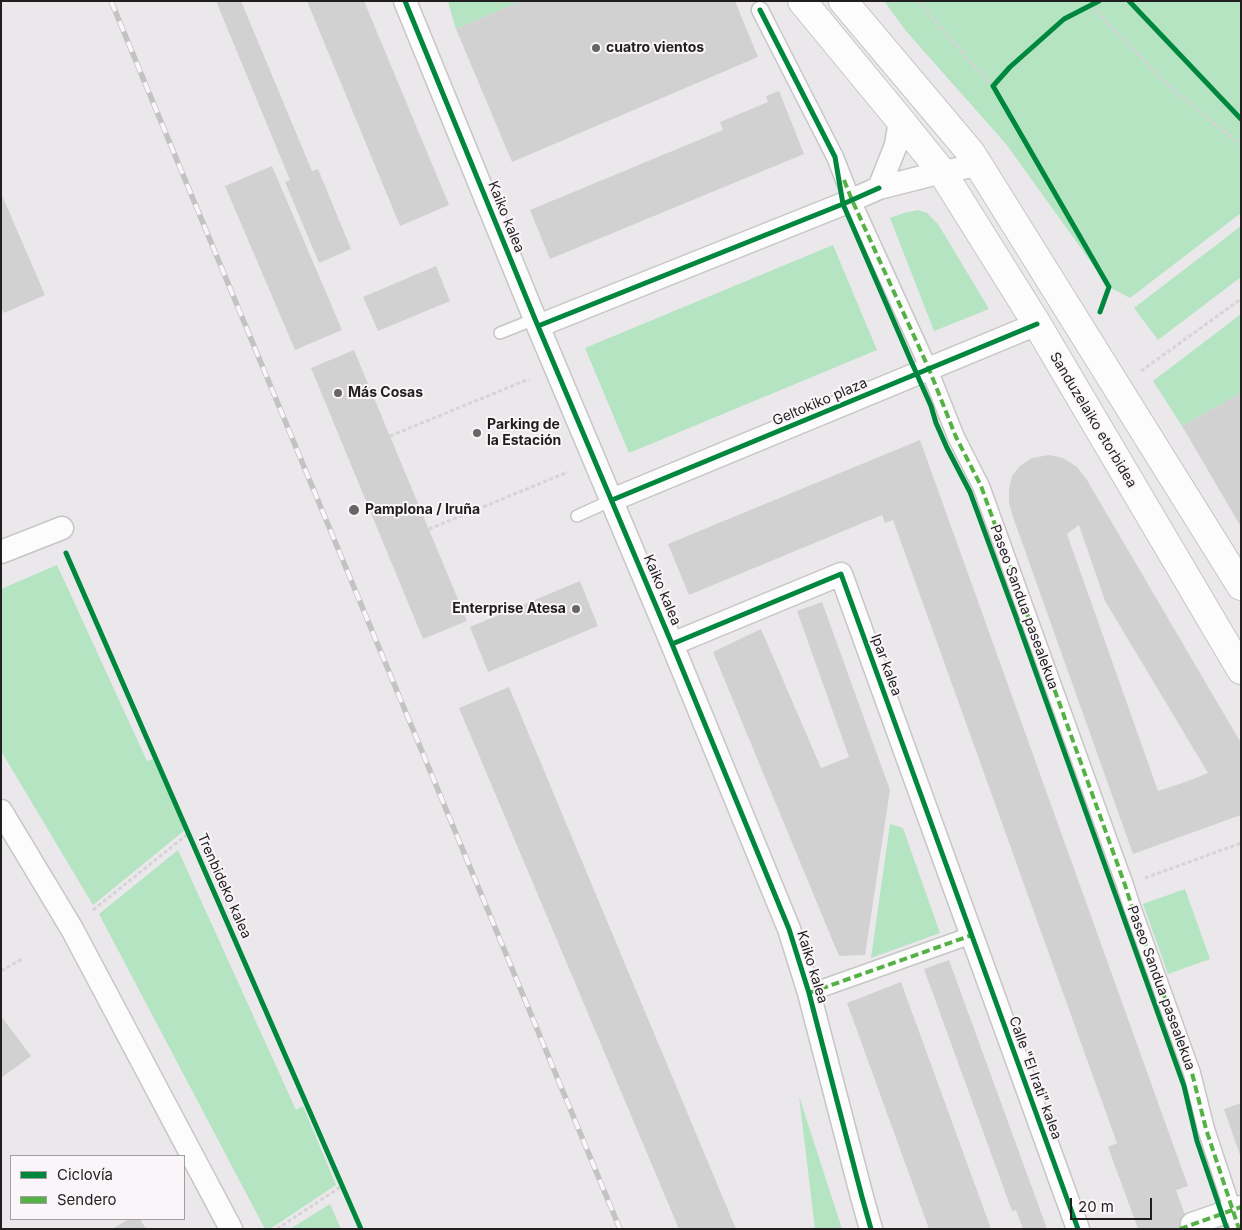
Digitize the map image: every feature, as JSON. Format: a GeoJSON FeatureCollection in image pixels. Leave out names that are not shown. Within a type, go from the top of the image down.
{"type":"FeatureCollection","features":[{"type":"Feature","properties":{"kind":"main road","name":"Sanduzelaiko etorbidea"},"geometry":{"type":"LineString","coordinates":[[802,1],[942,172],[1037,324],[1241,670]]}},
{"type":"Feature","properties":{"kind":"main road"},"geometry":{"type":"LineString","coordinates":[[843,1],[971,153],[1241,586]]}},
{"type":"Feature","properties":{"kind":"street","name":"Kaiko kalea"},"geometry":{"type":"LineString","coordinates":[[405,1],[789,929],[809,992],[871,1229]]}},
{"type":"Feature","properties":{"kind":"street","name":"Paseo Sandua pasealekua"},"geometry":{"type":"LineString","coordinates":[[760,10],[835,157],[852,200],[929,369],[953,431],[981,486],[1192,1073],[1206,1129],[1237,1215]]}},
{"type":"Feature","properties":{"kind":"street"},"geometry":{"type":"LineString","coordinates":[[878,188],[896,145],[900,120]]}},
{"type":"Feature","properties":{"kind":"street"},"geometry":{"type":"LineString","coordinates":[[537,323],[852,200],[878,188],[978,165]]}},
{"type":"Feature","properties":{"kind":"street","name":"Geltokiko plaza"},"geometry":{"type":"LineString","coordinates":[[612,500],[1037,324]]}},
{"type":"Feature","properties":{"kind":"street"},"geometry":{"type":"LineString","coordinates":[[2,550],[62,528]]}},
{"type":"Feature","properties":{"kind":"street","name":"Ipar kalea"},"geometry":{"type":"LineString","coordinates":[[672,644],[841,574],[972,935]]}},
{"type":"Feature","properties":{"kind":"street"},"geometry":{"type":"LineString","coordinates":[[1,811],[72,929],[231,1229]]}},
{"type":"Feature","properties":{"kind":"street"},"geometry":{"type":"LineString","coordinates":[[809,992],[972,935]]}},
{"type":"Feature","properties":{"kind":"street","name":"Calle \"El Irati\" kalea"},"geometry":{"type":"LineString","coordinates":[[972,935],[1078,1229]]}},
{"type":"Feature","properties":{"kind":"street"},"geometry":{"type":"LineString","coordinates":[[1192,1224],[1237,1215]]}},
{"type":"Feature","properties":{"kind":"lane"},"geometry":{"type":"LineString","coordinates":[[500,333],[537,323]]}},
{"type":"Feature","properties":{"kind":"lane","name":"Geltokiko plaza"},"geometry":{"type":"LineString","coordinates":[[577,516],[612,500]]}},
{"type":"Feature","properties":{"kind":"path"},"geometry":{"type":"LineString","coordinates":[[918,1],[993,86],[1109,287],[1100,312]]}},
{"type":"Feature","properties":{"kind":"path"},"geometry":{"type":"LineString","coordinates":[[993,86],[1010,67],[1064,19],[1099,1]]}},
{"type":"Feature","properties":{"kind":"path"},"geometry":{"type":"LineString","coordinates":[[1091,6],[1173,90],[1241,145]]}},
{"type":"Feature","properties":{"kind":"path"},"geometry":{"type":"LineString","coordinates":[[1140,371],[1241,299]]}},
{"type":"Feature","properties":{"kind":"path"},"geometry":{"type":"LineString","coordinates":[[390,436],[529,379]]}},
{"type":"Feature","properties":{"kind":"path"},"geometry":{"type":"LineString","coordinates":[[429,529],[568,472]]}},
{"type":"Feature","properties":{"kind":"path"},"geometry":{"type":"LineString","coordinates":[[93,910],[189,833]]}},
{"type":"Feature","properties":{"kind":"path"},"geometry":{"type":"LineString","coordinates":[[1125,885],[1241,843]]}},
{"type":"Feature","properties":{"kind":"path"},"geometry":{"type":"LineString","coordinates":[[1,971],[22,959]]}},
{"type":"Feature","properties":{"kind":"path"},"geometry":{"type":"LineString","coordinates":[[277,1229],[342,1186]]}},
{"type":"Feature","properties":{"kind":"green space"},"geometry":{"type":"Polygon","coordinates":[[[521,1],[456,29],[448,2],[521,1]]]}},
{"type":"Feature","properties":{"kind":"green space"},"geometry":{"type":"Polygon","coordinates":[[[884,1],[1241,1],[1241,213],[1130,298],[1109,287],[1006,144],[906,31],[884,1]]]}},
{"type":"Feature","properties":{"kind":"green space"},"geometry":{"type":"Polygon","coordinates":[[[918,210],[927,213],[938,224],[989,309],[934,331],[890,218],[918,210]]]}},
{"type":"Feature","properties":{"kind":"green space"},"geometry":{"type":"Polygon","coordinates":[[[1241,226],[1241,277],[1158,340],[1134,308],[1241,226]]]}},
{"type":"Feature","properties":{"kind":"green space"},"geometry":{"type":"Polygon","coordinates":[[[833,245],[877,350],[629,453],[585,348],[833,245]]]}},
{"type":"Feature","properties":{"kind":"green space"},"geometry":{"type":"Polygon","coordinates":[[[1241,314],[1241,393],[1182,426],[1153,381],[1241,314]]]}},
{"type":"Feature","properties":{"kind":"green space"},"geometry":{"type":"Polygon","coordinates":[[[57,565],[147,761],[153,759],[185,830],[93,905],[1,751],[1,589],[57,565]]]}},
{"type":"Feature","properties":{"kind":"green space"},"geometry":{"type":"Polygon","coordinates":[[[890,824],[903,828],[940,933],[871,958],[890,824]]]}},
{"type":"Feature","properties":{"kind":"green space"},"geometry":{"type":"Polygon","coordinates":[[[178,850],[296,1110],[303,1106],[336,1185],[270,1229],[265,1229],[99,914],[178,850]]]}},
{"type":"Feature","properties":{"kind":"green space"},"geometry":{"type":"Polygon","coordinates":[[[1185,889],[1210,959],[1168,974],[1143,904],[1185,889]]]}},
{"type":"Feature","properties":{"kind":"green space"},"geometry":{"type":"Polygon","coordinates":[[[799,1096],[842,1229],[815,1229],[799,1096]]]}},
{"type":"Feature","properties":{"kind":"green space"},"geometry":{"type":"Polygon","coordinates":[[[330,1204],[341,1229],[290,1229],[330,1204]]]}},
{"type":"Feature","properties":{"kind":"building"},"geometry":{"type":"Polygon","coordinates":[[[216,1],[241,1],[312,171],[318,169],[351,249],[319,263],[285,182],[290,180],[216,1]]]}},
{"type":"Feature","properties":{"kind":"building"},"geometry":{"type":"Polygon","coordinates":[[[307,1],[364,1],[449,205],[400,226],[307,1]]]}},
{"type":"Feature","properties":{"kind":"building"},"geometry":{"type":"Polygon","coordinates":[[[521,1],[735,1],[758,57],[512,162],[456,29],[521,1]]]}},
{"type":"Feature","properties":{"kind":"building"},"geometry":{"type":"Polygon","coordinates":[[[779,91],[804,154],[550,259],[530,210],[723,130],[720,122],[768,102],[766,96],[779,91]]]}},
{"type":"Feature","properties":{"kind":"building"},"geometry":{"type":"Polygon","coordinates":[[[272,166],[342,330],[295,350],[225,186],[272,166]]]}},
{"type":"Feature","properties":{"kind":"building"},"geometry":{"type":"Polygon","coordinates":[[[1,193],[45,295],[4,313],[1,306],[1,193]]]}},
{"type":"Feature","properties":{"kind":"building"},"geometry":{"type":"Polygon","coordinates":[[[436,266],[450,301],[378,331],[363,297],[436,266]]]}},
{"type":"Feature","properties":{"kind":"building","name":"Pamplona / Iruña"},"geometry":{"type":"Polygon","coordinates":[[[354,350],[467,621],[423,639],[311,368],[354,350]]]}},
{"type":"Feature","properties":{"kind":"building"},"geometry":{"type":"Polygon","coordinates":[[[1241,393],[1241,527],[1182,426],[1241,393]]]}},
{"type":"Feature","properties":{"kind":"building"},"geometry":{"type":"Polygon","coordinates":[[[920,440],[1188,1186],[1176,1190],[1190,1229],[1138,1229],[1108,1147],[1117,1143],[893,520],[885,523],[882,515],[689,595],[668,544],[920,440]]]}},
{"type":"Feature","properties":{"kind":"building"},"geometry":{"type":"Polygon","coordinates":[[[1049,455],[1063,458],[1077,467],[1087,480],[1241,743],[1241,815],[1133,854],[1009,503],[1009,489],[1012,476],[1020,466],[1032,458],[1049,455]],[[1079,525],[1067,534],[1158,791],[1208,773],[1105,601],[1079,525]]]}},
{"type":"Feature","properties":{"kind":"building"},"geometry":{"type":"Polygon","coordinates":[[[580,581],[598,626],[488,672],[470,627],[580,581]]]}},
{"type":"Feature","properties":{"kind":"building"},"geometry":{"type":"Polygon","coordinates":[[[822,602],[890,790],[865,955],[839,956],[713,652],[761,629],[821,768],[849,757],[797,611],[822,602]]]}},
{"type":"Feature","properties":{"kind":"building"},"geometry":{"type":"Polygon","coordinates":[[[509,687],[736,1229],[679,1229],[459,708],[509,687]]]}},
{"type":"Feature","properties":{"kind":"building"},"geometry":{"type":"Polygon","coordinates":[[[949,960],[1047,1229],[1023,1229],[1016,1210],[1012,1211],[924,969],[949,960]]]}},
{"type":"Feature","properties":{"kind":"building"},"geometry":{"type":"Polygon","coordinates":[[[901,982],[991,1229],[929,1229],[847,1003],[901,982]]]}},
{"type":"Feature","properties":{"kind":"building"},"geometry":{"type":"Polygon","coordinates":[[[1,1016],[31,1056],[1,1078],[1,1016]]]}},
{"type":"Feature","properties":{"kind":"building"},"geometry":{"type":"Polygon","coordinates":[[[1241,1103],[1241,1155],[1240,1155],[1224,1109],[1241,1103]]]}},
{"type":"Feature","properties":{"kind":"building"},"geometry":{"type":"Polygon","coordinates":[[[127,1220],[141,1220],[146,1229],[112,1229],[127,1220]]]}},
{"type":"Feature","properties":{"kind":"railway"},"geometry":{"type":"LineString","coordinates":[[111,1],[620,1229]]}},
{"type":"Feature","properties":{"kind":"marked path"},"geometry":{"type":"LineString","coordinates":[[844,180],[929,369],[956,437],[981,486],[1192,1073],[1206,1129],[1239,1229]]}},
{"type":"Feature","properties":{"kind":"marked path"},"geometry":{"type":"LineString","coordinates":[[809,993],[972,935]]}},
{"type":"Feature","properties":{"kind":"marked path"},"geometry":{"type":"LineString","coordinates":[[1180,1229],[1241,1207]]}},
{"type":"Feature","properties":{"kind":"cycle path"},"geometry":{"type":"LineString","coordinates":[[405,1],[789,929],[809,993],[871,1229]]}},
{"type":"Feature","properties":{"kind":"cycle path"},"geometry":{"type":"LineString","coordinates":[[1099,1],[1064,19],[1010,67],[993,86],[1109,287],[1100,312]]}},
{"type":"Feature","properties":{"kind":"cycle path"},"geometry":{"type":"LineString","coordinates":[[1129,1],[1241,119]]}},
{"type":"Feature","properties":{"kind":"cycle path"},"geometry":{"type":"LineString","coordinates":[[760,10],[835,157],[843,204],[931,406],[947,448],[970,492],[1184,1086],[1197,1141],[1227,1229]]}},
{"type":"Feature","properties":{"kind":"cycle path"},"geometry":{"type":"LineString","coordinates":[[538,326],[879,188]]}},
{"type":"Feature","properties":{"kind":"cycle path"},"geometry":{"type":"LineString","coordinates":[[612,500],[1037,324]]}},
{"type":"Feature","properties":{"kind":"cycle path","name":"Trenbideko kalea"},"geometry":{"type":"LineString","coordinates":[[66,553],[361,1229]]}},
{"type":"Feature","properties":{"kind":"cycle path"},"geometry":{"type":"LineString","coordinates":[[672,644],[841,574],[1078,1229]]}},
{"type":"Feature","properties":{"kind":"place","name":"cuatro vientos"},"geometry":{"type":"Point","coordinates":[596,48]}},
{"type":"Feature","properties":{"kind":"place","name":"Más Cosas"},"geometry":{"type":"Point","coordinates":[338,393]}},
{"type":"Feature","properties":{"kind":"place","name":"Parking de la Estación"},"geometry":{"type":"Point","coordinates":[477,433]}},
{"type":"Feature","properties":{"kind":"place","name":"Pamplona / Iruña"},"geometry":{"type":"Point","coordinates":[354,510]}},
{"type":"Feature","properties":{"kind":"place","name":"Enterprise Atesa"},"geometry":{"type":"Point","coordinates":[576,609]}}]}
